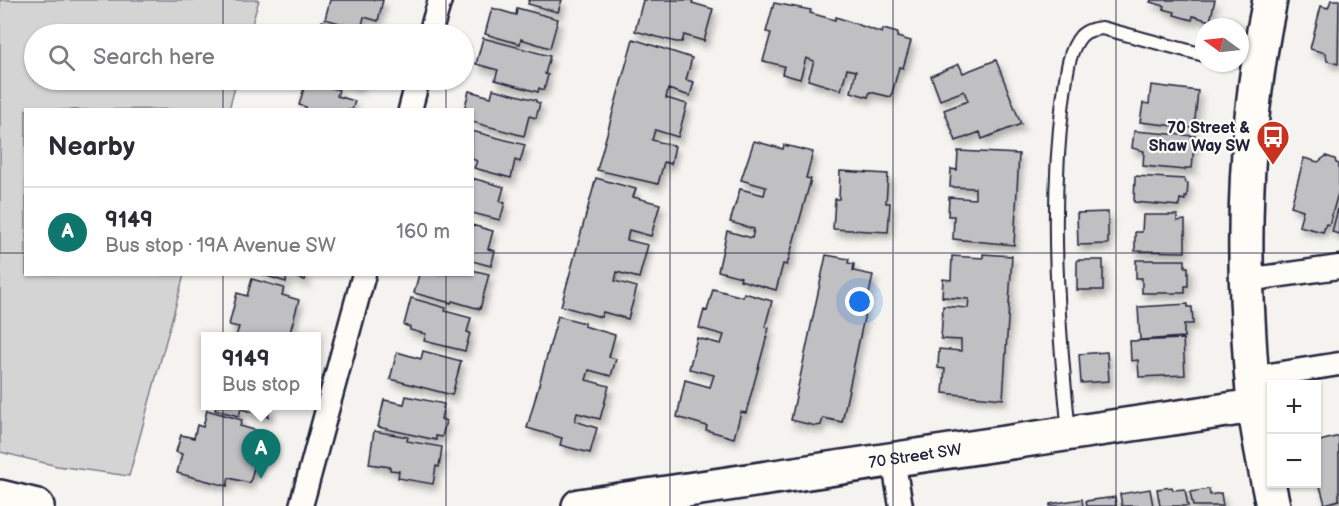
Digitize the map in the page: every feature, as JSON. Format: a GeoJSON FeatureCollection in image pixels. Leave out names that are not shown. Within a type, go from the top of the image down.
{"type":"FeatureCollection","features":[{"type":"Feature","properties":{"kind":"street"},"geometry":{"type":"LineString","coordinates":[[433,24],[440,0]]}},
{"type":"Feature","properties":{"kind":"street"},"geometry":{"type":"LineString","coordinates":[[1270,0],[1252,66],[1245,208],[1246,280],[1253,392],[1273,506]]}},
{"type":"Feature","properties":{"kind":"street"},"geometry":{"type":"LineString","coordinates":[[411,108],[415,90]]}},
{"type":"Feature","properties":{"kind":"street"},"geometry":{"type":"LineString","coordinates":[[1246,280],[1339,267]]}},
{"type":"Feature","properties":{"kind":"street"},"geometry":{"type":"LineString","coordinates":[[301,506],[363,276]]}},
{"type":"Feature","properties":{"kind":"street"},"geometry":{"type":"LineString","coordinates":[[1253,392],[1339,364]]}},
{"type":"Feature","properties":{"kind":"street","name":"70 Street SW"},"geometry":{"type":"LineString","coordinates":[[579,506],[1069,434],[1253,392]]}},
{"type":"Feature","properties":{"kind":"street"},"geometry":{"type":"LineString","coordinates":[[893,459],[901,506]]}},
{"type":"Feature","properties":{"kind":"street"},"geometry":{"type":"LineString","coordinates":[[0,497],[37,506]]}},
{"type":"Feature","properties":{"kind":"lane"},"geometry":{"type":"LineString","coordinates":[[1069,434],[1056,263],[1060,121],[1066,76],[1073,51],[1081,37],[1089,30],[1102,28],[1195,53]]}},
{"type":"Feature","properties":{"kind":"shaded area"},"geometry":{"type":"Polygon","coordinates":[[[0,0],[259,0],[252,24],[24,24],[24,90],[234,90],[229,108],[24,108],[24,276],[184,276],[129,476],[57,466],[0,452],[0,0]]]}},
{"type":"Feature","properties":{"kind":"building"},"geometry":{"type":"Polygon","coordinates":[[[330,0],[383,0],[378,21],[364,17],[362,24],[343,24],[325,19],[330,0]]]}},
{"type":"Feature","properties":{"kind":"building"},"geometry":{"type":"Polygon","coordinates":[[[529,0],[562,0],[558,12],[528,4],[529,0]]]}},
{"type":"Feature","properties":{"kind":"building"},"geometry":{"type":"Polygon","coordinates":[[[643,0],[693,0],[692,3],[713,9],[704,41],[684,35],[682,42],[676,42],[635,31],[643,0]]]}},
{"type":"Feature","properties":{"kind":"building"},"geometry":{"type":"Polygon","coordinates":[[[1151,0],[1215,0],[1211,18],[1193,16],[1192,20],[1174,15],[1175,12],[1163,9],[1164,6],[1150,2],[1151,0]]]}},
{"type":"Feature","properties":{"kind":"building"},"geometry":{"type":"Polygon","coordinates":[[[1331,0],[1339,0],[1338,64],[1327,61],[1326,53],[1310,49],[1321,6],[1328,8],[1331,0]]]}},
{"type":"Feature","properties":{"kind":"building"},"geometry":{"type":"Polygon","coordinates":[[[774,3],[811,10],[810,13],[835,20],[836,17],[882,33],[883,29],[898,33],[897,37],[911,41],[903,68],[899,67],[891,97],[870,92],[868,97],[851,92],[856,71],[847,69],[841,90],[808,80],[814,61],[806,58],[800,79],[782,74],[784,66],[763,61],[771,33],[766,32],[774,3]]]}},
{"type":"Feature","properties":{"kind":"building"},"geometry":{"type":"Polygon","coordinates":[[[492,8],[516,15],[517,8],[558,19],[550,48],[521,39],[520,44],[485,34],[492,8]]]}},
{"type":"Feature","properties":{"kind":"building"},"geometry":{"type":"Polygon","coordinates":[[[483,38],[550,56],[544,90],[539,88],[538,92],[495,80],[498,70],[476,64],[483,38]]]}},
{"type":"Feature","properties":{"kind":"building"},"geometry":{"type":"Polygon","coordinates":[[[633,39],[692,58],[686,80],[694,82],[690,96],[668,89],[666,98],[687,104],[678,137],[655,130],[652,140],[675,146],[671,164],[664,162],[658,184],[597,170],[633,39]]]}},
{"type":"Feature","properties":{"kind":"building"},"geometry":{"type":"Polygon","coordinates":[[[996,60],[1021,124],[982,139],[980,132],[956,141],[944,110],[968,101],[964,91],[940,100],[931,76],[959,64],[963,73],[996,60]]]}},
{"type":"Feature","properties":{"kind":"building"},"geometry":{"type":"Polygon","coordinates":[[[1151,85],[1198,91],[1194,128],[1140,122],[1143,103],[1149,104],[1151,85]]]}},
{"type":"Feature","properties":{"kind":"building"},"geometry":{"type":"Polygon","coordinates":[[[493,89],[540,103],[536,118],[529,116],[524,136],[474,123],[474,108],[465,108],[469,91],[491,97],[493,89]]]}},
{"type":"Feature","properties":{"kind":"building"},"geometry":{"type":"Polygon","coordinates":[[[303,90],[339,90],[337,96],[355,101],[353,108],[306,108],[299,105],[303,90]]]}},
{"type":"Feature","properties":{"kind":"building"},"geometry":{"type":"Polygon","coordinates":[[[1134,131],[1195,136],[1192,168],[1185,168],[1185,170],[1143,166],[1144,151],[1132,148],[1134,131]]]}},
{"type":"Feature","properties":{"kind":"building"},"geometry":{"type":"Polygon","coordinates":[[[474,132],[525,145],[520,162],[515,160],[511,178],[474,168],[477,161],[474,160],[474,132]]]}},
{"type":"Feature","properties":{"kind":"building"},"geometry":{"type":"Polygon","coordinates":[[[754,141],[783,149],[784,145],[813,152],[806,178],[811,179],[787,265],[783,264],[776,290],[718,271],[727,231],[752,238],[754,229],[730,222],[740,189],[764,195],[766,187],[741,180],[754,141]]]}},
{"type":"Feature","properties":{"kind":"building"},"geometry":{"type":"Polygon","coordinates":[[[958,151],[1019,154],[1014,245],[953,239],[954,216],[948,216],[949,197],[975,199],[975,188],[950,187],[951,169],[957,170],[958,151]]]}},
{"type":"Feature","properties":{"kind":"building"},"geometry":{"type":"Polygon","coordinates":[[[1326,156],[1335,159],[1339,164],[1339,190],[1329,225],[1326,224],[1323,232],[1299,226],[1303,210],[1291,206],[1304,158],[1318,162],[1326,156]]]}},
{"type":"Feature","properties":{"kind":"building"},"geometry":{"type":"Polygon","coordinates":[[[840,171],[888,174],[886,203],[890,203],[888,232],[833,229],[835,199],[839,199],[840,171]]]}},
{"type":"Feature","properties":{"kind":"building"},"geometry":{"type":"Polygon","coordinates":[[[1135,176],[1185,179],[1185,183],[1188,183],[1187,197],[1185,200],[1180,199],[1179,206],[1134,202],[1135,176]]]}},
{"type":"Feature","properties":{"kind":"building"},"geometry":{"type":"Polygon","coordinates":[[[596,178],[636,189],[633,197],[660,204],[651,236],[629,230],[627,240],[648,245],[639,278],[617,272],[615,281],[637,287],[628,319],[603,312],[601,317],[561,306],[596,178]]]}},
{"type":"Feature","properties":{"kind":"building"},"geometry":{"type":"Polygon","coordinates":[[[474,179],[504,187],[500,201],[505,203],[500,220],[474,214],[474,179]]]}},
{"type":"Feature","properties":{"kind":"building"},"geometry":{"type":"Polygon","coordinates":[[[1339,205],[1339,234],[1332,232],[1339,205]]]}},
{"type":"Feature","properties":{"kind":"building"},"geometry":{"type":"Polygon","coordinates":[[[1108,212],[1108,244],[1078,245],[1077,213],[1108,212]]]}},
{"type":"Feature","properties":{"kind":"building"},"geometry":{"type":"Polygon","coordinates":[[[1143,215],[1177,215],[1177,221],[1185,220],[1185,252],[1135,251],[1135,232],[1142,232],[1143,215]]]}},
{"type":"Feature","properties":{"kind":"building"},"geometry":{"type":"Polygon","coordinates":[[[474,226],[493,231],[488,249],[495,251],[491,266],[474,262],[474,226]]]}},
{"type":"Feature","properties":{"kind":"building"},"geometry":{"type":"Polygon","coordinates":[[[983,254],[1012,256],[1003,399],[943,393],[945,369],[938,368],[939,349],[961,351],[961,340],[941,339],[943,306],[968,308],[969,299],[942,297],[943,279],[951,280],[952,256],[983,258],[983,254]]]}},
{"type":"Feature","properties":{"kind":"building"},"geometry":{"type":"Polygon","coordinates":[[[826,255],[849,259],[848,263],[854,264],[853,271],[873,275],[842,422],[823,418],[821,425],[816,426],[791,420],[826,255]]]}},
{"type":"Feature","properties":{"kind":"building"},"geometry":{"type":"Polygon","coordinates":[[[1077,260],[1103,260],[1103,290],[1077,290],[1077,260]]]}},
{"type":"Feature","properties":{"kind":"building"},"geometry":{"type":"Polygon","coordinates":[[[1136,260],[1185,260],[1185,267],[1188,267],[1188,286],[1185,286],[1185,293],[1142,293],[1142,278],[1136,278],[1136,260]]]}},
{"type":"Feature","properties":{"kind":"building"},"geometry":{"type":"Polygon","coordinates":[[[474,270],[489,274],[480,309],[414,293],[418,276],[474,276],[474,270]]]}},
{"type":"Feature","properties":{"kind":"building"},"geometry":{"type":"Polygon","coordinates":[[[266,276],[287,276],[286,282],[266,276]]]}},
{"type":"Feature","properties":{"kind":"building"},"geometry":{"type":"Polygon","coordinates":[[[291,276],[306,276],[305,280],[291,276]]]}},
{"type":"Feature","properties":{"kind":"building"},"geometry":{"type":"Polygon","coordinates":[[[252,279],[284,288],[282,295],[299,300],[290,332],[237,332],[239,327],[229,325],[237,293],[247,296],[252,279]]]}},
{"type":"Feature","properties":{"kind":"building"},"geometry":{"type":"Polygon","coordinates":[[[713,289],[743,297],[744,293],[772,301],[765,327],[769,328],[746,413],[741,412],[734,438],[706,430],[707,426],[677,417],[685,380],[710,387],[714,375],[689,369],[697,338],[721,344],[724,335],[699,328],[713,289]]]}},
{"type":"Feature","properties":{"kind":"building"},"geometry":{"type":"Polygon","coordinates":[[[411,298],[471,318],[465,351],[424,341],[426,334],[410,330],[410,327],[404,325],[411,298]]]}},
{"type":"Feature","properties":{"kind":"building"},"geometry":{"type":"Polygon","coordinates":[[[1188,304],[1188,307],[1192,307],[1193,324],[1184,324],[1184,337],[1140,340],[1138,307],[1188,304]]]}},
{"type":"Feature","properties":{"kind":"building"},"geometry":{"type":"Polygon","coordinates":[[[558,316],[585,323],[584,326],[615,335],[609,357],[616,359],[611,376],[589,370],[586,380],[609,386],[600,419],[577,413],[575,421],[597,428],[590,453],[560,445],[562,438],[527,428],[558,316]]]}},
{"type":"Feature","properties":{"kind":"building"},"geometry":{"type":"Polygon","coordinates":[[[1183,339],[1185,375],[1139,377],[1138,360],[1131,361],[1130,341],[1183,339]]]}},
{"type":"Feature","properties":{"kind":"building"},"geometry":{"type":"Polygon","coordinates":[[[423,351],[461,361],[452,395],[390,379],[397,352],[421,359],[423,351]]]}},
{"type":"Feature","properties":{"kind":"building"},"geometry":{"type":"Polygon","coordinates":[[[1107,352],[1109,381],[1081,383],[1079,354],[1107,352]]]}},
{"type":"Feature","properties":{"kind":"building"},"geometry":{"type":"Polygon","coordinates":[[[406,396],[444,404],[441,419],[446,421],[442,437],[436,436],[436,440],[378,427],[384,400],[404,404],[406,396]]]}},
{"type":"Feature","properties":{"kind":"building"},"geometry":{"type":"Polygon","coordinates":[[[207,410],[242,420],[240,426],[258,431],[252,455],[257,456],[250,483],[229,478],[227,486],[177,473],[182,454],[176,452],[181,435],[194,438],[197,425],[203,427],[207,410]]]}},
{"type":"Feature","properties":{"kind":"building"},"geometry":{"type":"Polygon","coordinates":[[[215,410],[241,410],[239,416],[215,410]]]}},
{"type":"Feature","properties":{"kind":"building"},"geometry":{"type":"Polygon","coordinates":[[[244,410],[270,410],[268,417],[244,410]]]}},
{"type":"Feature","properties":{"kind":"building"},"geometry":{"type":"Polygon","coordinates":[[[374,431],[408,437],[407,441],[442,447],[439,467],[436,466],[433,484],[398,478],[399,471],[390,470],[390,467],[369,464],[374,431]]]}},
{"type":"Feature","properties":{"kind":"building"},"geometry":{"type":"Polygon","coordinates":[[[1339,436],[1339,500],[1325,504],[1320,488],[1321,441],[1339,436]]]}},
{"type":"Feature","properties":{"kind":"building"},"geometry":{"type":"Polygon","coordinates":[[[1172,487],[1173,490],[1185,489],[1188,506],[1160,506],[1157,489],[1172,487]]]}},
{"type":"Feature","properties":{"kind":"building"},"geometry":{"type":"Polygon","coordinates":[[[1150,489],[1153,506],[1122,506],[1120,494],[1150,489]]]}},
{"type":"Feature","properties":{"kind":"building"},"geometry":{"type":"Polygon","coordinates":[[[1209,489],[1210,495],[1221,493],[1223,506],[1193,506],[1190,492],[1209,489]]]}},
{"type":"Feature","properties":{"kind":"building"},"geometry":{"type":"Polygon","coordinates":[[[1115,497],[1116,506],[1087,506],[1086,501],[1115,497]]]}},
{"type":"Feature","properties":{"kind":"building"},"geometry":{"type":"Polygon","coordinates":[[[1082,499],[1083,506],[1050,506],[1050,504],[1082,499]]]}},
{"type":"Feature","properties":{"kind":"place","name":"70 Street & Shaw Way SW"},"geometry":{"type":"Point","coordinates":[1273,166]}},
{"type":"Feature","properties":{"kind":"place","name":"9149"},"geometry":{"type":"Point","coordinates":[261,479]}}]}
